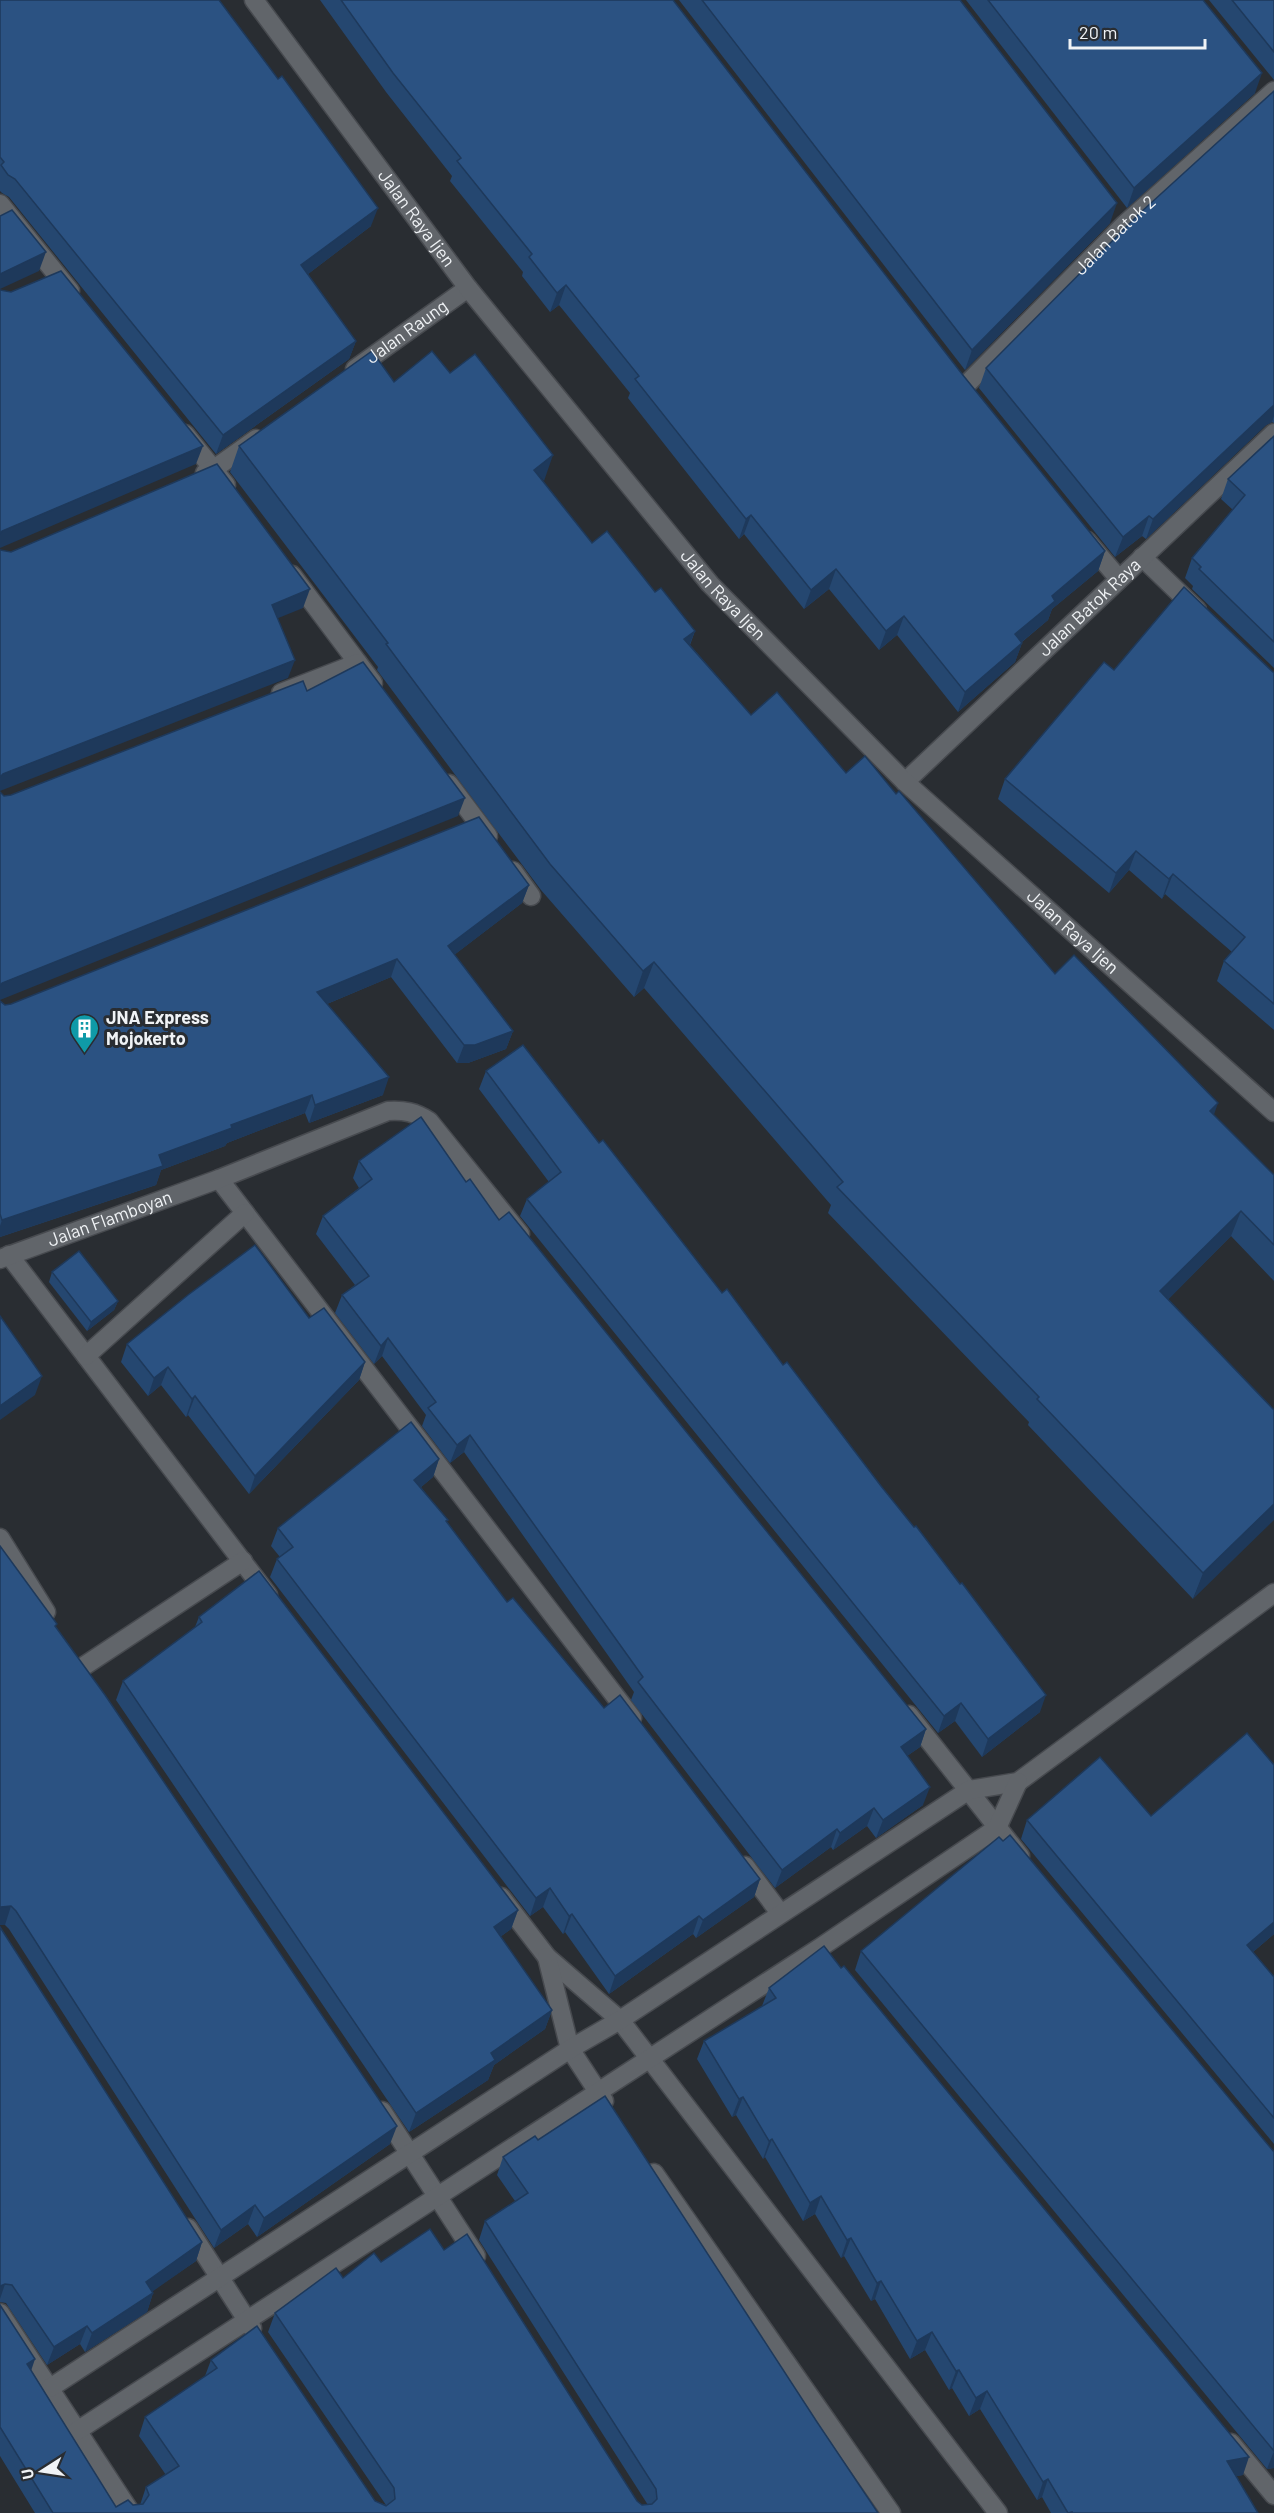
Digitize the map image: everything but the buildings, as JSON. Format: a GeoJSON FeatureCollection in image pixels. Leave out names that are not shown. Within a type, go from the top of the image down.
{"type":"FeatureCollection","features":[{"type":"Feature","properties":{"kind":"street","name":"Jalan Raya Ijen"},"geometry":{"type":"LineString","coordinates":[[254,0],[468,288],[710,584],[905,782],[1274,1112]]}},
{"type":"Feature","properties":{"kind":"street"},"geometry":{"type":"LineString","coordinates":[[1257,77],[1272,92]]}},
{"type":"Feature","properties":{"kind":"street","name":"Jalan Batok 2"},"geometry":{"type":"LineString","coordinates":[[979,405],[961,382],[1125,224],[1272,92]]}},
{"type":"Feature","properties":{"kind":"street"},"geometry":{"type":"LineString","coordinates":[[0,204],[80,303]]}},
{"type":"Feature","properties":{"kind":"street"},"geometry":{"type":"LineString","coordinates":[[1111,205],[1125,224]]}},
{"type":"Feature","properties":{"kind":"street"},"geometry":{"type":"LineString","coordinates":[[39,284],[58,276]]}},
{"type":"Feature","properties":{"kind":"street","name":"Jalan Raung"},"geometry":{"type":"LineString","coordinates":[[341,379],[468,288]]}},
{"type":"Feature","properties":{"kind":"street"},"geometry":{"type":"LineString","coordinates":[[177,423],[235,497]]}},
{"type":"Feature","properties":{"kind":"street"},"geometry":{"type":"LineString","coordinates":[[193,478],[214,470],[273,428]]}},
{"type":"Feature","properties":{"kind":"street","name":"Jalan Batok Raya"},"geometry":{"type":"LineString","coordinates":[[905,782],[1274,433]]}},
{"type":"Feature","properties":{"kind":"street"},"geometry":{"type":"LineString","coordinates":[[1074,525],[1119,579]]}},
{"type":"Feature","properties":{"kind":"street"},"geometry":{"type":"LineString","coordinates":[[1142,557],[1208,621]]}},
{"type":"Feature","properties":{"kind":"street"},"geometry":{"type":"LineString","coordinates":[[283,562],[386,700]]}},
{"type":"Feature","properties":{"kind":"street"},"geometry":{"type":"LineString","coordinates":[[260,701],[358,663]]}},
{"type":"Feature","properties":{"kind":"street"},"geometry":{"type":"LineString","coordinates":[[442,774],[531,896]]}},
{"type":"Feature","properties":{"kind":"street"},"geometry":{"type":"LineString","coordinates":[[454,830],[477,821]]}},
{"type":"Feature","properties":{"kind":"street","name":"Jalan Flamboyan"},"geometry":{"type":"LineString","coordinates":[[4,1257],[219,1179],[388,1111],[403,1110],[429,1121],[534,1251]]}},
{"type":"Feature","properties":{"kind":"street"},"geometry":{"type":"LineString","coordinates":[[219,1179],[643,1733]]}},
{"type":"Feature","properties":{"kind":"street"},"geometry":{"type":"LineString","coordinates":[[86,1356],[245,1213]]}},
{"type":"Feature","properties":{"kind":"street"},"geometry":{"type":"LineString","coordinates":[[4,1257],[86,1356],[279,1608]]}},
{"type":"Feature","properties":{"kind":"street"},"geometry":{"type":"LineString","coordinates":[[0,1539],[56,1628]]}},
{"type":"Feature","properties":{"kind":"street"},"geometry":{"type":"LineString","coordinates":[[81,1668],[243,1561]]}},
{"type":"Feature","properties":{"kind":"street"},"geometry":{"type":"LineString","coordinates":[[50,2388],[570,2049],[620,2020],[969,1790],[1018,1782],[1274,1593]]}},
{"type":"Feature","properties":{"kind":"street"},"geometry":{"type":"LineString","coordinates":[[894,1697],[1034,1873]]}},
{"type":"Feature","properties":{"kind":"street"},"geometry":{"type":"LineString","coordinates":[[77,2430],[821,1947],[997,1828],[1018,1782]]}},
{"type":"Feature","properties":{"kind":"street"},"geometry":{"type":"LineString","coordinates":[[737,1856],[780,1913]]}},
{"type":"Feature","properties":{"kind":"street"},"geometry":{"type":"LineString","coordinates":[[489,1882],[547,1957],[620,2020],[998,2513]]}},
{"type":"Feature","properties":{"kind":"street"},"geometry":{"type":"LineString","coordinates":[[821,1947],[836,1965]]}},
{"type":"Feature","properties":{"kind":"street"},"geometry":{"type":"LineString","coordinates":[[547,1957],[570,2049],[611,2112]]}},
{"type":"Feature","properties":{"kind":"street"},"geometry":{"type":"LineString","coordinates":[[370,2094],[411,2153],[488,2275]]}},
{"type":"Feature","properties":{"kind":"street"},"geometry":{"type":"LineString","coordinates":[[645,2161],[891,2513]]}},
{"type":"Feature","properties":{"kind":"street"},"geometry":{"type":"LineString","coordinates":[[181,2217],[260,2339]]}},
{"type":"Feature","properties":{"kind":"street"},"geometry":{"type":"LineString","coordinates":[[0,2313],[130,2513]]}},
{"type":"Feature","properties":{"kind":"street"},"geometry":{"type":"LineString","coordinates":[[1221,2431],[1274,2495]]}},
{"type":"Feature","properties":{"kind":"place","name":"JNA Express Mojokerto"},"geometry":{"type":"Point","coordinates":[85,1054]}}]}
